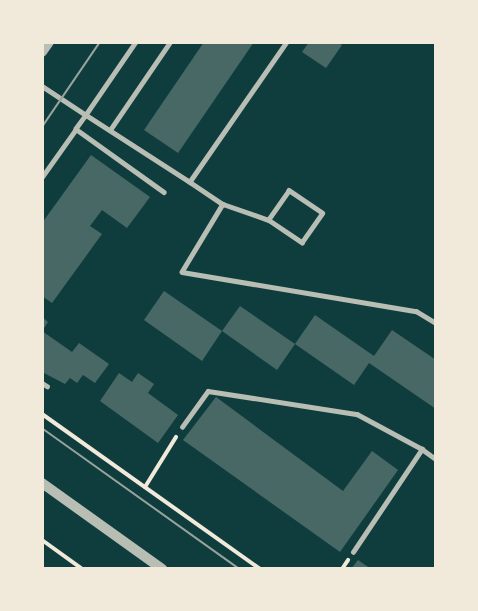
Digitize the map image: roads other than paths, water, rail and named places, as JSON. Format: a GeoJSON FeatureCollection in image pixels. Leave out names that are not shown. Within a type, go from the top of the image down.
{"type":"FeatureCollection","features":[{"type":"Feature","properties":{"kind":"street"},"geometry":{"type":"LineString","coordinates":[[42,52],[49,42]]}},
{"type":"Feature","properties":{"kind":"street"},"geometry":{"type":"LineString","coordinates":[[42,483],[162,569]]}},
{"type":"Feature","properties":{"kind":"lane"},"geometry":{"type":"LineString","coordinates":[[42,177],[136,42]]}},
{"type":"Feature","properties":{"kind":"lane"},"geometry":{"type":"LineString","coordinates":[[110,130],[170,42]]}},
{"type":"Feature","properties":{"kind":"lane"},"geometry":{"type":"LineString","coordinates":[[190,182],[287,42]]}},
{"type":"Feature","properties":{"kind":"lane"},"geometry":{"type":"LineString","coordinates":[[42,86],[223,204],[269,220],[302,242],[322,213],[289,191],[269,220]]}},
{"type":"Feature","properties":{"kind":"lane"},"geometry":{"type":"LineString","coordinates":[[76,129],[164,192]]}},
{"type":"Feature","properties":{"kind":"lane"},"geometry":{"type":"LineString","coordinates":[[223,204],[182,272],[416,311],[436,323]]}},
{"type":"Feature","properties":{"kind":"lane"},"geometry":{"type":"LineString","coordinates":[[182,427],[208,391],[357,414],[436,459]]}},
{"type":"Feature","properties":{"kind":"lane"},"geometry":{"type":"LineString","coordinates":[[353,552],[422,449]]}},
{"type":"Feature","properties":{"kind":"tram line"},"geometry":{"type":"LineString","coordinates":[[42,127],[100,42]]}},
{"type":"Feature","properties":{"kind":"tram line"},"geometry":{"type":"LineString","coordinates":[[42,428],[240,569]]}}]}
